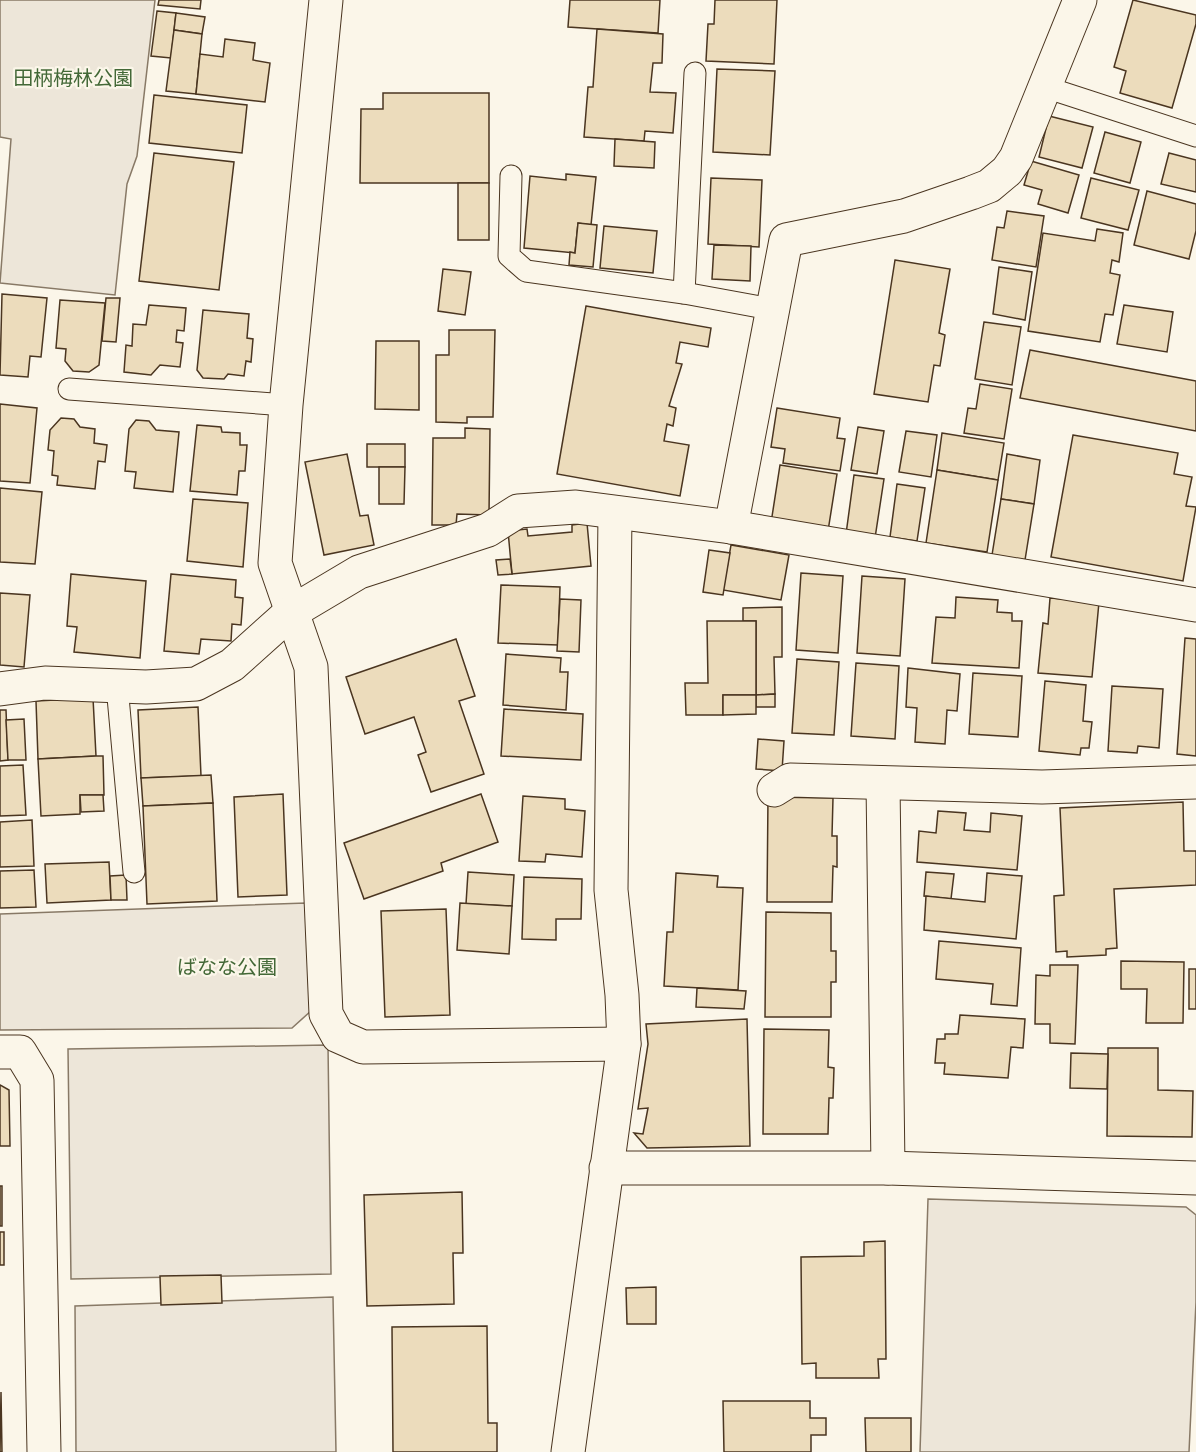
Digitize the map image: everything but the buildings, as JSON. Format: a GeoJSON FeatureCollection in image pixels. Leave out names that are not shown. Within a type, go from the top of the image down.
{"type":"FeatureCollection","features":[{"type":"Feature","properties":{"kind":"street"},"geometry":{"type":"LineString","coordinates":[[326,0],[286,405],[275,563],[290,613],[311,667],[326,1014],[338,1036],[363,1047],[624,1044]]}},
{"type":"Feature","properties":{"kind":"street"},"geometry":{"type":"LineString","coordinates":[[730,527],[786,240],[904,216],[988,186],[1007,171],[1016,158],[1080,0]]}},
{"type":"Feature","properties":{"kind":"street"},"geometry":{"type":"LineString","coordinates":[[0,689],[45,683],[117,686],[196,684],[232,665],[290,613],[359,572],[488,530],[518,511],[576,507],[730,527],[1196,605]]}},
{"type":"Feature","properties":{"kind":"street"},"geometry":{"type":"LineString","coordinates":[[568,1452],[624,1044],[622,995],[611,890],[615,513]]}},
{"type":"Feature","properties":{"kind":"street"},"geometry":{"type":"LineString","coordinates":[[774,790],[790,780],[1042,787],[1196,782]]}},
{"type":"Feature","properties":{"kind":"street"},"geometry":{"type":"LineString","coordinates":[[883,783],[888,1168]]}},
{"type":"Feature","properties":{"kind":"street"},"geometry":{"type":"LineString","coordinates":[[0,1052],[20,1052],[37,1080],[44,1452]]}},
{"type":"Feature","properties":{"kind":"street"},"geometry":{"type":"LineString","coordinates":[[606,1168],[888,1168],[1196,1178]]}},
{"type":"Feature","properties":{"kind":"lane"},"geometry":{"type":"LineString","coordinates":[[684,293],[695,73]]}},
{"type":"Feature","properties":{"kind":"lane"},"geometry":{"type":"LineString","coordinates":[[1045,87],[1196,136]]}},
{"type":"Feature","properties":{"kind":"lane"},"geometry":{"type":"LineString","coordinates":[[511,176],[509,256],[526,272],[684,293],[771,309]]}},
{"type":"Feature","properties":{"kind":"lane"},"geometry":{"type":"LineString","coordinates":[[69,389],[286,405]]}},
{"type":"Feature","properties":{"kind":"lane"},"geometry":{"type":"LineString","coordinates":[[117,686],[134,872]]}},
{"type":"Feature","properties":{"kind":"green space","name":"田柄梅林公園"},"geometry":{"type":"Polygon","coordinates":[[[0,0],[155,0],[137,156],[127,184],[115,295],[0,283],[11,139],[0,137],[0,0]]]}},
{"type":"Feature","properties":{"kind":"green space","name":"ばなな公園"},"geometry":{"type":"Polygon","coordinates":[[[306,903],[312,1010],[292,1028],[0,1030],[0,914],[306,903]]]}},
{"type":"Feature","properties":{"kind":"green space"},"geometry":{"type":"Polygon","coordinates":[[[328,1045],[331,1274],[71,1279],[68,1049],[328,1045]]]}},
{"type":"Feature","properties":{"kind":"green space"},"geometry":{"type":"Polygon","coordinates":[[[928,1199],[1186,1207],[1196,1215],[1196,1302],[1189,1452],[920,1452],[928,1199]]]}},
{"type":"Feature","properties":{"kind":"green space"},"geometry":{"type":"Polygon","coordinates":[[[333,1297],[336,1452],[76,1452],[75,1306],[333,1297]]]}}]}
